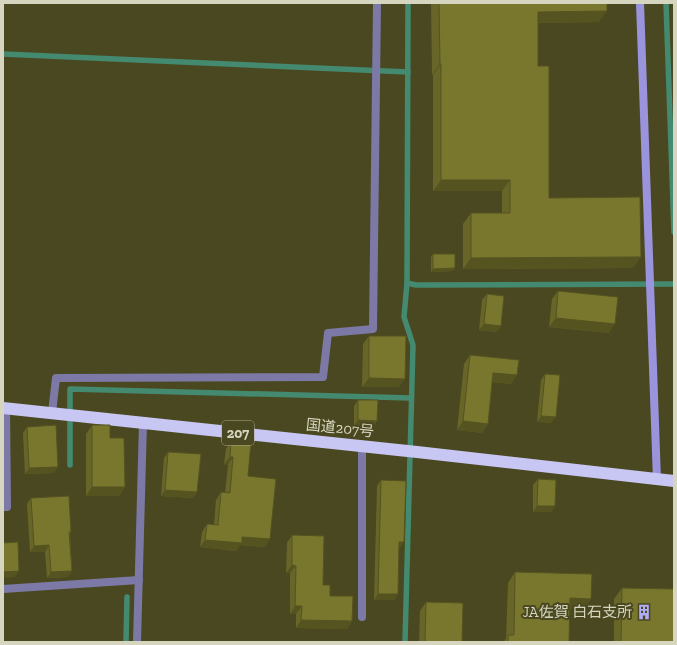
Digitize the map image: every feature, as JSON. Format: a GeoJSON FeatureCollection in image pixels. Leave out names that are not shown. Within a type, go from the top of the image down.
{"type":"FeatureCollection","features":[{"type":"Feature","properties":{"kind":"highway","name":"国道207号"},"geometry":{"type":"LineString","coordinates":[[4,408],[674,481]]}},
{"type":"Feature","properties":{"kind":"street"},"geometry":{"type":"LineString","coordinates":[[57,413],[56,378],[323,377],[328,333],[373,329],[377,3]]}},
{"type":"Feature","properties":{"kind":"street"},"geometry":{"type":"LineString","coordinates":[[640,3],[657,480]]}},
{"type":"Feature","properties":{"kind":"street"},"geometry":{"type":"LineString","coordinates":[[3,507],[7,507],[4,408]]}},
{"type":"Feature","properties":{"kind":"street"},"geometry":{"type":"LineString","coordinates":[[137,642],[144,423]]}},
{"type":"Feature","properties":{"kind":"street"},"geometry":{"type":"LineString","coordinates":[[362,446],[362,617]]}},
{"type":"Feature","properties":{"kind":"street"},"geometry":{"type":"LineString","coordinates":[[3,590],[139,580]]}},
{"type":"Feature","properties":{"kind":"building"},"geometry":{"type":"Polygon","coordinates":[[[439,3],[607,3],[607,11],[538,12],[538,66],[549,66],[549,198],[640,197],[641,257],[471,258],[471,213],[510,213],[510,180],[441,180],[441,64],[439,3]]]}},
{"type":"Feature","properties":{"kind":"building"},"geometry":{"type":"Polygon","coordinates":[[[433,254],[455,254],[455,268],[433,269],[433,254]]]}},
{"type":"Feature","properties":{"kind":"building"},"geometry":{"type":"Polygon","coordinates":[[[558,291],[618,297],[615,324],[556,318],[558,291]]]}},
{"type":"Feature","properties":{"kind":"building"},"geometry":{"type":"Polygon","coordinates":[[[487,294],[504,296],[501,326],[484,324],[487,294]]]}},
{"type":"Feature","properties":{"kind":"building"},"geometry":{"type":"Polygon","coordinates":[[[369,336],[406,336],[405,379],[369,378],[369,336]]]}},
{"type":"Feature","properties":{"kind":"building"},"geometry":{"type":"Polygon","coordinates":[[[470,355],[519,360],[517,375],[493,373],[488,424],[463,421],[470,355]]]}},
{"type":"Feature","properties":{"kind":"building"},"geometry":{"type":"Polygon","coordinates":[[[545,374],[560,375],[556,417],[541,416],[545,374]]]}},
{"type":"Feature","properties":{"kind":"building"},"geometry":{"type":"Polygon","coordinates":[[[358,400],[378,400],[377,421],[358,420],[358,400]]]}},
{"type":"Feature","properties":{"kind":"building"},"geometry":{"type":"Polygon","coordinates":[[[56,425],[58,467],[29,468],[27,427],[56,425]]]}},
{"type":"Feature","properties":{"kind":"building"},"geometry":{"type":"Polygon","coordinates":[[[92,425],[110,425],[110,438],[124,438],[125,487],[92,487],[92,425]]]}},
{"type":"Feature","properties":{"kind":"building"},"geometry":{"type":"Polygon","coordinates":[[[231,441],[251,443],[248,476],[276,479],[270,539],[242,537],[242,543],[205,540],[207,524],[218,525],[221,492],[230,493],[233,457],[230,457],[231,441]]]}},
{"type":"Feature","properties":{"kind":"building"},"geometry":{"type":"Polygon","coordinates":[[[168,452],[201,454],[197,492],[165,490],[168,452]]]}},
{"type":"Feature","properties":{"kind":"building"},"geometry":{"type":"Polygon","coordinates":[[[538,479],[556,480],[555,506],[537,506],[538,479]]]}},
{"type":"Feature","properties":{"kind":"building"},"geometry":{"type":"Polygon","coordinates":[[[381,480],[406,481],[404,542],[399,542],[398,594],[378,594],[381,480]]]}},
{"type":"Feature","properties":{"kind":"building"},"geometry":{"type":"Polygon","coordinates":[[[69,496],[71,532],[69,532],[72,571],[51,572],[49,545],[34,546],[31,498],[69,496]]]}},
{"type":"Feature","properties":{"kind":"building"},"geometry":{"type":"Polygon","coordinates":[[[292,535],[324,536],[323,585],[330,585],[330,596],[353,596],[352,621],[301,620],[302,606],[295,606],[296,566],[292,565],[292,535]]]}},
{"type":"Feature","properties":{"kind":"building"},"geometry":{"type":"Polygon","coordinates":[[[18,542],[19,571],[3,572],[3,543],[18,542]]]}},
{"type":"Feature","properties":{"kind":"building"},"geometry":{"type":"Polygon","coordinates":[[[515,572],[592,574],[591,599],[570,598],[569,642],[508,642],[508,635],[514,635],[515,572]]]}},
{"type":"Feature","properties":{"kind":"building","name":"JA佐賀 白石支所"},"geometry":{"type":"Polygon","coordinates":[[[622,588],[674,589],[674,642],[621,642],[622,588]]]}},
{"type":"Feature","properties":{"kind":"building"},"geometry":{"type":"Polygon","coordinates":[[[426,602],[463,603],[462,642],[425,642],[426,602]]]}},
{"type":"Feature","properties":{"kind":"waterway"},"geometry":{"type":"LineString","coordinates":[[408,3],[407,283],[416,285],[674,284]]}},
{"type":"Feature","properties":{"kind":"waterway"},"geometry":{"type":"LineString","coordinates":[[666,3],[674,232]]}},
{"type":"Feature","properties":{"kind":"waterway"},"geometry":{"type":"LineString","coordinates":[[3,54],[408,72]]}},
{"type":"Feature","properties":{"kind":"waterway"},"geometry":{"type":"LineString","coordinates":[[405,642],[413,345],[404,317],[407,283]]}},
{"type":"Feature","properties":{"kind":"waterway"},"geometry":{"type":"LineString","coordinates":[[70,465],[70,389],[411,398]]}},
{"type":"Feature","properties":{"kind":"waterway"},"geometry":{"type":"LineString","coordinates":[[126,642],[127,597]]}},
{"type":"Feature","properties":{"kind":"place","name":"JA佐賀 白石支所"},"geometry":{"type":"Point","coordinates":[644,612]}}]}
